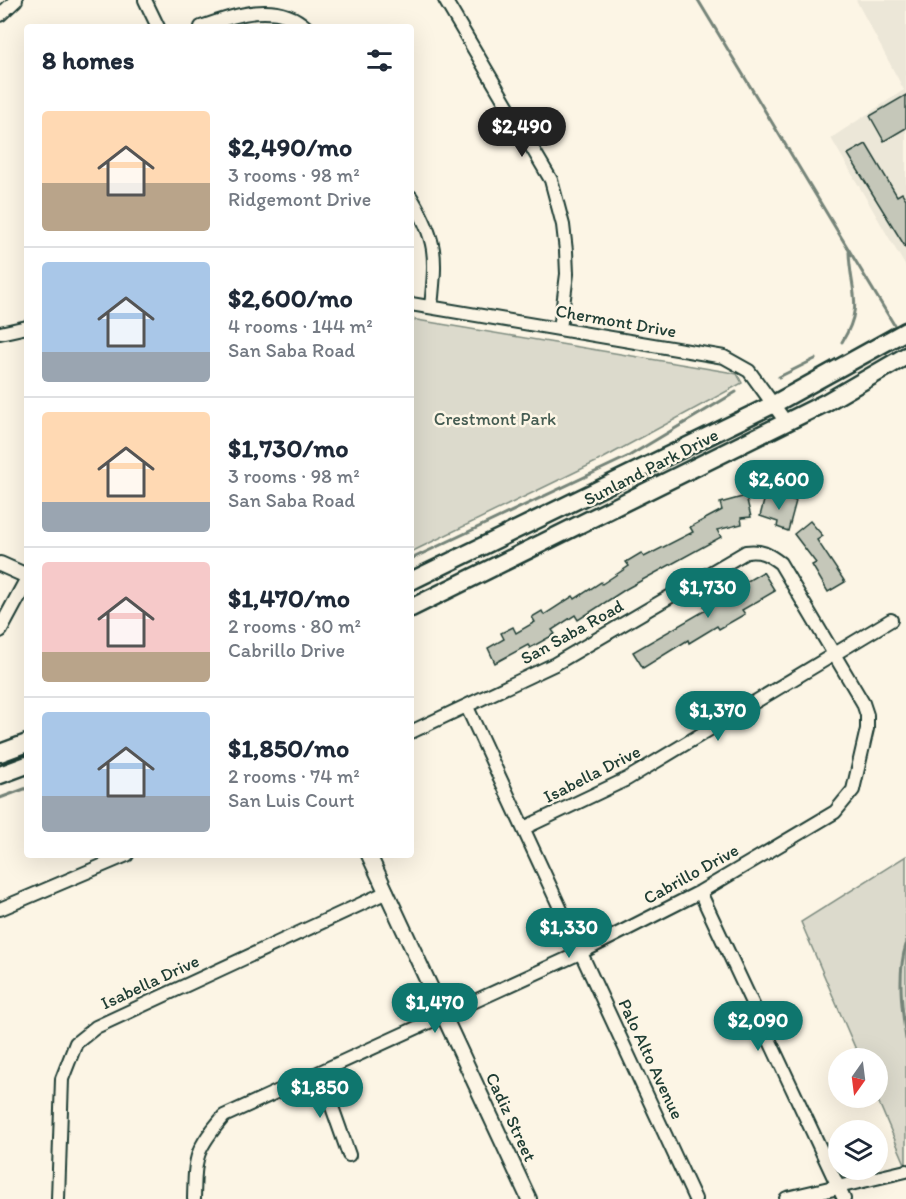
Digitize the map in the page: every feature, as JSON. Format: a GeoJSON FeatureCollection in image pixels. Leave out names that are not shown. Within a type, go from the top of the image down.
{"type":"FeatureCollection","features":[{"type":"Feature","properties":{"kind":"main road","name":"Sunland Park Drive"},"geometry":{"type":"LineString","coordinates":[[414,580],[774,404],[906,331]]}},
{"type":"Feature","properties":{"kind":"main road","name":"Sunland Park Drive"},"geometry":{"type":"LineString","coordinates":[[414,607],[786,422],[906,356]]}},
{"type":"Feature","properties":{"kind":"main road"},"geometry":{"type":"LineString","coordinates":[[0,753],[24,744]]}},
{"type":"Feature","properties":{"kind":"main road"},"geometry":{"type":"LineString","coordinates":[[0,776],[24,766]]}},
{"type":"Feature","properties":{"kind":"street"},"geometry":{"type":"LineString","coordinates":[[0,15],[16,0]]}},
{"type":"Feature","properties":{"kind":"street"},"geometry":{"type":"LineString","coordinates":[[145,0],[157,24]]}},
{"type":"Feature","properties":{"kind":"street"},"geometry":{"type":"LineString","coordinates":[[445,0],[551,180],[563,225],[566,251],[567,274],[560,329]]}},
{"type":"Feature","properties":{"kind":"street"},"geometry":{"type":"LineString","coordinates":[[211,24],[255,10],[281,13],[301,24]]}},
{"type":"Feature","properties":{"kind":"street"},"geometry":{"type":"LineString","coordinates":[[414,202],[430,231],[434,244],[435,261],[431,307]]}},
{"type":"Feature","properties":{"kind":"street","name":"Chermont Drive"},"geometry":{"type":"LineString","coordinates":[[414,304],[735,361],[749,371],[786,422]]}},
{"type":"Feature","properties":{"kind":"street"},"geometry":{"type":"LineString","coordinates":[[0,333],[24,328]]}},
{"type":"Feature","properties":{"kind":"street","name":"San Saba Road"},"geometry":{"type":"LineString","coordinates":[[414,731],[555,664],[746,552],[756,551],[768,554],[780,563],[834,654]]}},
{"type":"Feature","properties":{"kind":"street"},"geometry":{"type":"LineString","coordinates":[[0,564],[24,576]]}},
{"type":"Feature","properties":{"kind":"street"},"geometry":{"type":"LineString","coordinates":[[0,630],[24,584]]}},
{"type":"Feature","properties":{"kind":"street","name":"Isabella Drive"},"geometry":{"type":"LineString","coordinates":[[525,828],[627,779],[891,620]]}},
{"type":"Feature","properties":{"kind":"street","name":"Cabrillo Drive"},"geometry":{"type":"LineString","coordinates":[[194,1199],[195,1166],[202,1142],[224,1116],[582,952],[700,892],[834,812],[853,790],[867,729],[867,715],[834,654]]}},
{"type":"Feature","properties":{"kind":"street","name":"Palo Alto Avenue"},"geometry":{"type":"LineString","coordinates":[[466,707],[525,828],[695,1199]]}},
{"type":"Feature","properties":{"kind":"street"},"geometry":{"type":"LineString","coordinates":[[0,909],[121,858]]}},
{"type":"Feature","properties":{"kind":"street","name":"Cadiz Street"},"geometry":{"type":"LineString","coordinates":[[370,858],[530,1199]]}},
{"type":"Feature","properties":{"kind":"street","name":"Isabella Drive"},"geometry":{"type":"LineString","coordinates":[[58,1199],[62,1079],[76,1043],[96,1027],[387,892]]}},
{"type":"Feature","properties":{"kind":"street"},"geometry":{"type":"LineString","coordinates":[[700,892],[841,1193]]}},
{"type":"Feature","properties":{"kind":"street"},"geometry":{"type":"LineString","coordinates":[[320,1073],[349,1155]]}},
{"type":"Feature","properties":{"kind":"street"},"geometry":{"type":"LineString","coordinates":[[787,1199],[841,1193],[906,1171]]}},
{"type":"Feature","properties":{"kind":"shaded area"},"geometry":{"type":"Polygon","coordinates":[[[856,0],[906,0],[906,267],[831,138],[904,90],[856,0]]]}},
{"type":"Feature","properties":{"kind":"green space","name":"Crestmont Park"},"geometry":{"type":"Polygon","coordinates":[[[414,320],[737,374],[742,383],[602,459],[414,551],[414,320]]]}},
{"type":"Feature","properties":{"kind":"green space"},"geometry":{"type":"Polygon","coordinates":[[[906,856],[906,1166],[881,1108],[888,1108],[888,1048],[855,1048],[801,922],[906,856]]]}},
{"type":"Feature","properties":{"kind":"building"},"geometry":{"type":"Polygon","coordinates":[[[906,95],[906,128],[884,141],[870,116],[906,95]]]}},
{"type":"Feature","properties":{"kind":"building"},"geometry":{"type":"Polygon","coordinates":[[[866,144],[897,196],[902,193],[906,199],[906,248],[848,154],[866,144]]]}},
{"type":"Feature","properties":{"kind":"building"},"geometry":{"type":"Polygon","coordinates":[[[773,494],[796,501],[788,531],[777,527],[778,522],[760,516],[765,497],[772,499],[773,494]]]}},
{"type":"Feature","properties":{"kind":"building"},"geometry":{"type":"Polygon","coordinates":[[[746,496],[751,517],[741,518],[742,524],[717,530],[721,537],[626,589],[578,620],[575,615],[552,630],[555,634],[530,648],[528,645],[495,663],[488,648],[504,639],[501,633],[513,627],[516,633],[535,622],[532,617],[542,611],[544,615],[573,596],[575,599],[601,582],[602,584],[629,566],[626,562],[641,553],[644,557],[693,532],[690,527],[722,510],[720,503],[746,496]]]}},
{"type":"Feature","properties":{"kind":"building"},"geometry":{"type":"Polygon","coordinates":[[[810,521],[823,536],[817,540],[845,582],[828,592],[812,565],[816,563],[794,534],[810,521]]]}},
{"type":"Feature","properties":{"kind":"building"},"geometry":{"type":"Polygon","coordinates":[[[763,572],[775,591],[742,610],[745,614],[719,629],[717,626],[689,643],[688,640],[643,668],[633,652],[706,610],[704,606],[763,572]]]}},
{"type":"Feature","properties":{"kind":"waterway"},"geometry":{"type":"LineString","coordinates":[[698,0],[896,328]]}},
{"type":"Feature","properties":{"kind":"waterway"},"geometry":{"type":"LineString","coordinates":[[842,342],[849,329],[855,308],[849,252]]}},
{"type":"Feature","properties":{"kind":"waterway"},"geometry":{"type":"LineString","coordinates":[[779,377],[815,359]]}},
{"type":"Feature","properties":{"kind":"waterway"},"geometry":{"type":"LineString","coordinates":[[414,558],[629,456],[736,392]]}},
{"type":"Feature","properties":{"kind":"waterway"},"geometry":{"type":"LineString","coordinates":[[0,798],[24,789]]}},
{"type":"Feature","properties":{"kind":"waterway"},"geometry":{"type":"LineString","coordinates":[[906,945],[901,979],[906,1039]]}}]}
